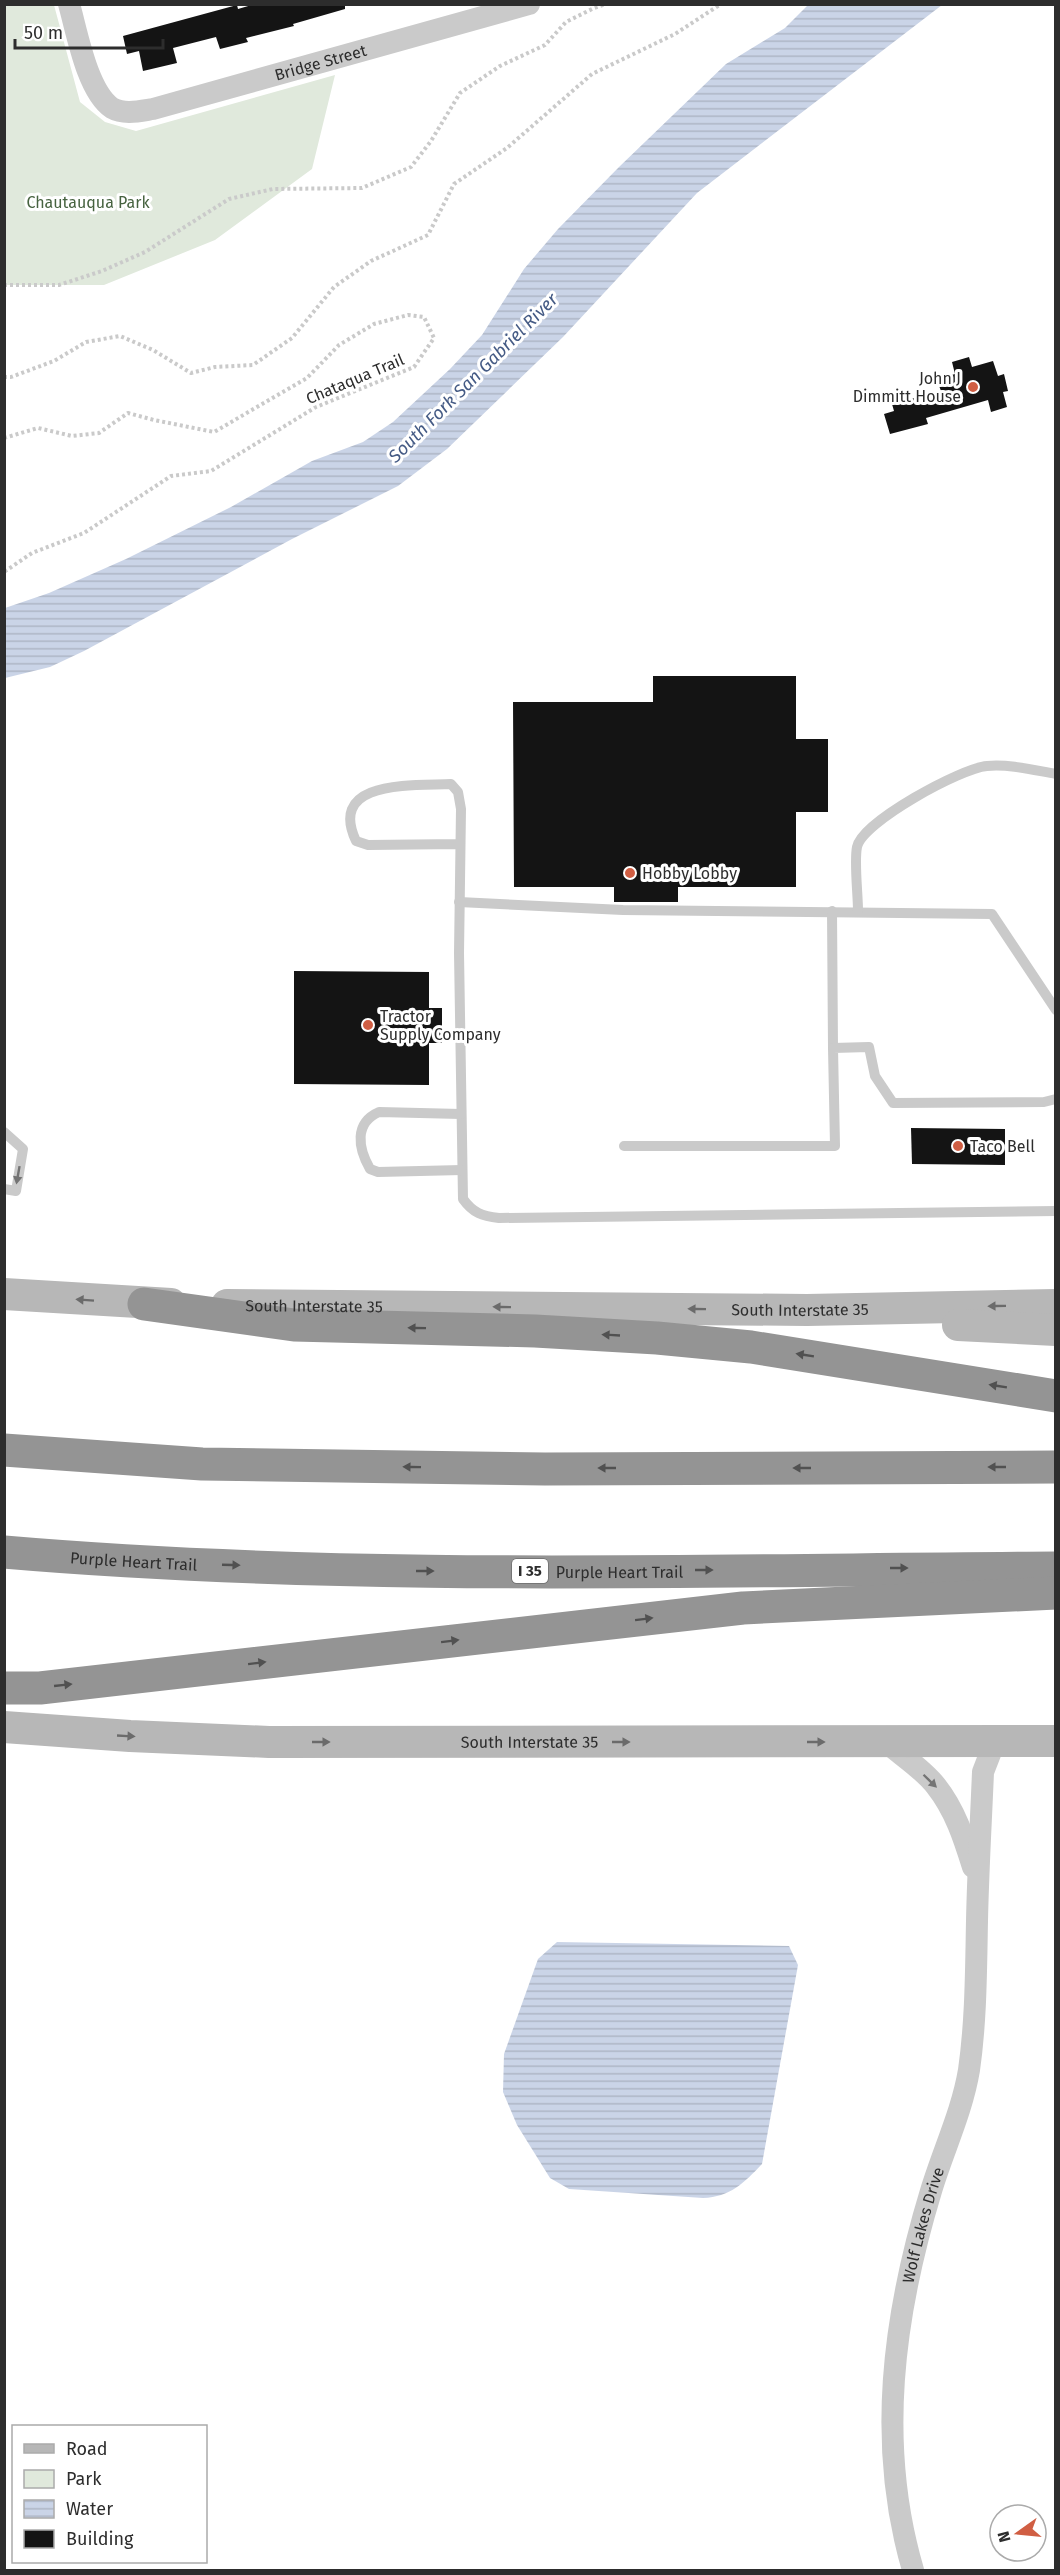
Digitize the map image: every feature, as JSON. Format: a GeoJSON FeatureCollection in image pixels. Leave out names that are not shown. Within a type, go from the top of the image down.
{"type":"FeatureCollection","features":[{"type":"Feature","properties":{"kind":"highway"},"geometry":{"type":"LineString","coordinates":[[144,1304],[294,1325],[535,1331],[704,1342],[865,1364],[1056,1396]]}},
{"type":"Feature","properties":{"kind":"highway"},"geometry":{"type":"LineString","coordinates":[[4,1450],[202,1464],[545,1469],[1056,1467]]}},
{"type":"Feature","properties":{"kind":"highway","name":"Purple Heart Trail"},"geometry":{"type":"LineString","coordinates":[[4,1552],[206,1564],[406,1571],[1056,1568]]}},
{"type":"Feature","properties":{"kind":"highway"},"geometry":{"type":"LineString","coordinates":[[4,1688],[40,1688],[743,1608],[1056,1593]]}},
{"type":"Feature","properties":{"kind":"main road","name":"South Interstate 35"},"geometry":{"type":"LineString","coordinates":[[4,1294],[144,1304],[807,1310],[1056,1305]]}},
{"type":"Feature","properties":{"kind":"main road"},"geometry":{"type":"LineString","coordinates":[[807,1310],[970,1326],[1056,1330]]}},
{"type":"Feature","properties":{"kind":"main road","name":"South Interstate 35"},"geometry":{"type":"LineString","coordinates":[[4,1727],[130,1736],[269,1742],[1056,1741]]}},
{"type":"Feature","properties":{"kind":"street","name":"Bridge Street"},"geometry":{"type":"LineString","coordinates":[[69,4],[96,89],[112,108],[129,112],[153,109],[529,4]]}},
{"type":"Feature","properties":{"kind":"street","name":"Wolf Lakes Drive"},"geometry":{"type":"LineString","coordinates":[[913,2571],[903,2536],[893,2469],[891,2404],[903,2306],[914,2248],[931,2189],[952,2132],[968,2073],[975,2020],[983,1772],[995,1741]]}},
{"type":"Feature","properties":{"kind":"street","name":"Wolf Lakes Drive"},"geometry":{"type":"LineString","coordinates":[[886,1742],[935,1784],[962,1831],[978,1883]]}},
{"type":"Feature","properties":{"kind":"lane"},"geometry":{"type":"LineString","coordinates":[[858,911],[857,846],[863,834],[923,791],[985,766],[1020,767],[1056,774]]}},
{"type":"Feature","properties":{"kind":"lane"},"geometry":{"type":"LineString","coordinates":[[460,844],[368,845],[356,842],[349,815],[351,808],[363,797],[381,788],[451,784],[458,792],[460,801],[462,1170],[463,1199],[470,1209],[482,1216],[499,1218],[1056,1211]]}},
{"type":"Feature","properties":{"kind":"lane"},"geometry":{"type":"LineString","coordinates":[[459,902],[516,907],[622,910],[992,914],[1056,1010]]}},
{"type":"Feature","properties":{"kind":"lane"},"geometry":{"type":"LineString","coordinates":[[624,1146],[835,1146],[832,911]]}},
{"type":"Feature","properties":{"kind":"lane"},"geometry":{"type":"LineString","coordinates":[[833,1048],[869,1047],[875,1076],[893,1103],[1044,1102],[1056,1099]]}},
{"type":"Feature","properties":{"kind":"lane"},"geometry":{"type":"LineString","coordinates":[[462,1114],[379,1112],[371,1116],[361,1129],[359,1144],[370,1169],[378,1172],[462,1170]]}},
{"type":"Feature","properties":{"kind":"lane"},"geometry":{"type":"LineString","coordinates":[[4,1132],[23,1149],[16,1191],[4,1189]]}},
{"type":"Feature","properties":{"kind":"path"},"geometry":{"type":"LineString","coordinates":[[4,285],[59,285],[102,271],[145,252],[229,199],[273,189],[362,188],[411,167],[460,93],[500,66],[545,45],[566,22],[606,4]]}},
{"type":"Feature","properties":{"kind":"path"},"geometry":{"type":"LineString","coordinates":[[4,377],[11,377],[54,361],[86,342],[120,336],[153,350],[191,373],[215,367],[253,365],[292,338],[334,287],[371,261],[428,235],[454,184],[507,148],[592,74],[675,34],[722,4]]}},
{"type":"Feature","properties":{"kind":"path","name":"Chataqua Trail"},"geometry":{"type":"LineString","coordinates":[[4,438],[38,428],[72,436],[99,433],[128,413],[214,432],[307,378],[339,345],[374,324],[408,315],[424,317],[434,338],[414,368],[316,407],[211,471],[171,476],[84,533],[32,553],[4,572]]}},
{"type":"Feature","properties":{"kind":"green space","name":"Chautauqua Park"},"geometry":{"type":"Polygon","coordinates":[[[5,4],[54,5],[80,102],[105,122],[136,131],[335,75],[312,169],[215,240],[104,285],[5,285],[5,4]]]}},
{"type":"Feature","properties":{"kind":"water","name":"South Fork San Gabriel River"},"geometry":{"type":"Polygon","coordinates":[[[809,4],[942,5],[697,193],[563,337],[447,449],[398,486],[292,539],[84,651],[50,667],[5,678],[5,608],[49,593],[126,559],[231,507],[312,461],[363,442],[393,422],[450,369],[482,335],[524,269],[558,229],[619,167],[726,64],[785,28],[809,4]]]}},
{"type":"Feature","properties":{"kind":"water"},"geometry":{"type":"Polygon","coordinates":[[[557,1942],[789,1946],[798,1965],[762,2164],[743,2183],[721,2195],[703,2198],[569,2189],[550,2178],[517,2125],[503,2092],[504,2054],[538,1959],[557,1942]]]}},
{"type":"Feature","properties":{"kind":"building"},"geometry":{"type":"Polygon","coordinates":[[[255,4],[345,4],[345,9],[293,24],[294,26],[246,38],[248,42],[220,49],[216,37],[173,48],[177,63],[143,71],[139,51],[127,54],[123,36],[237,5],[238,9],[255,4]]]}},
{"type":"Feature","properties":{"kind":"building"},"geometry":{"type":"Polygon","coordinates":[[[969,357],[972,367],[993,361],[998,376],[1004,374],[1008,391],[1003,392],[1007,407],[991,412],[988,400],[926,418],[928,424],[890,434],[884,414],[894,411],[892,404],[941,391],[938,383],[946,381],[945,377],[955,374],[952,362],[969,357]]]}},
{"type":"Feature","properties":{"kind":"building"},"geometry":{"type":"Polygon","coordinates":[[[653,676],[796,676],[796,739],[828,739],[828,812],[796,812],[796,887],[678,887],[678,902],[614,902],[614,887],[514,887],[513,702],[653,702],[653,676]]]}},
{"type":"Feature","properties":{"kind":"building","name":"Tractor Supply Company"},"geometry":{"type":"Polygon","coordinates":[[[294,971],[429,972],[429,1008],[442,1008],[442,1043],[429,1043],[429,1085],[294,1084],[294,971]]]}},
{"type":"Feature","properties":{"kind":"building","name":"Taco Bell"},"geometry":{"type":"Polygon","coordinates":[[[911,1128],[1005,1129],[1005,1165],[912,1164],[911,1128]]]}},
{"type":"Feature","properties":{"kind":"place","name":"John J Dimmitt House"},"geometry":{"type":"Point","coordinates":[973,387]}},
{"type":"Feature","properties":{"kind":"place","name":"Hobby Lobby"},"geometry":{"type":"Point","coordinates":[630,873]}},
{"type":"Feature","properties":{"kind":"place","name":"Tractor Supply Company"},"geometry":{"type":"Point","coordinates":[368,1025]}},
{"type":"Feature","properties":{"kind":"place","name":"Taco Bell"},"geometry":{"type":"Point","coordinates":[958,1146]}}]}
